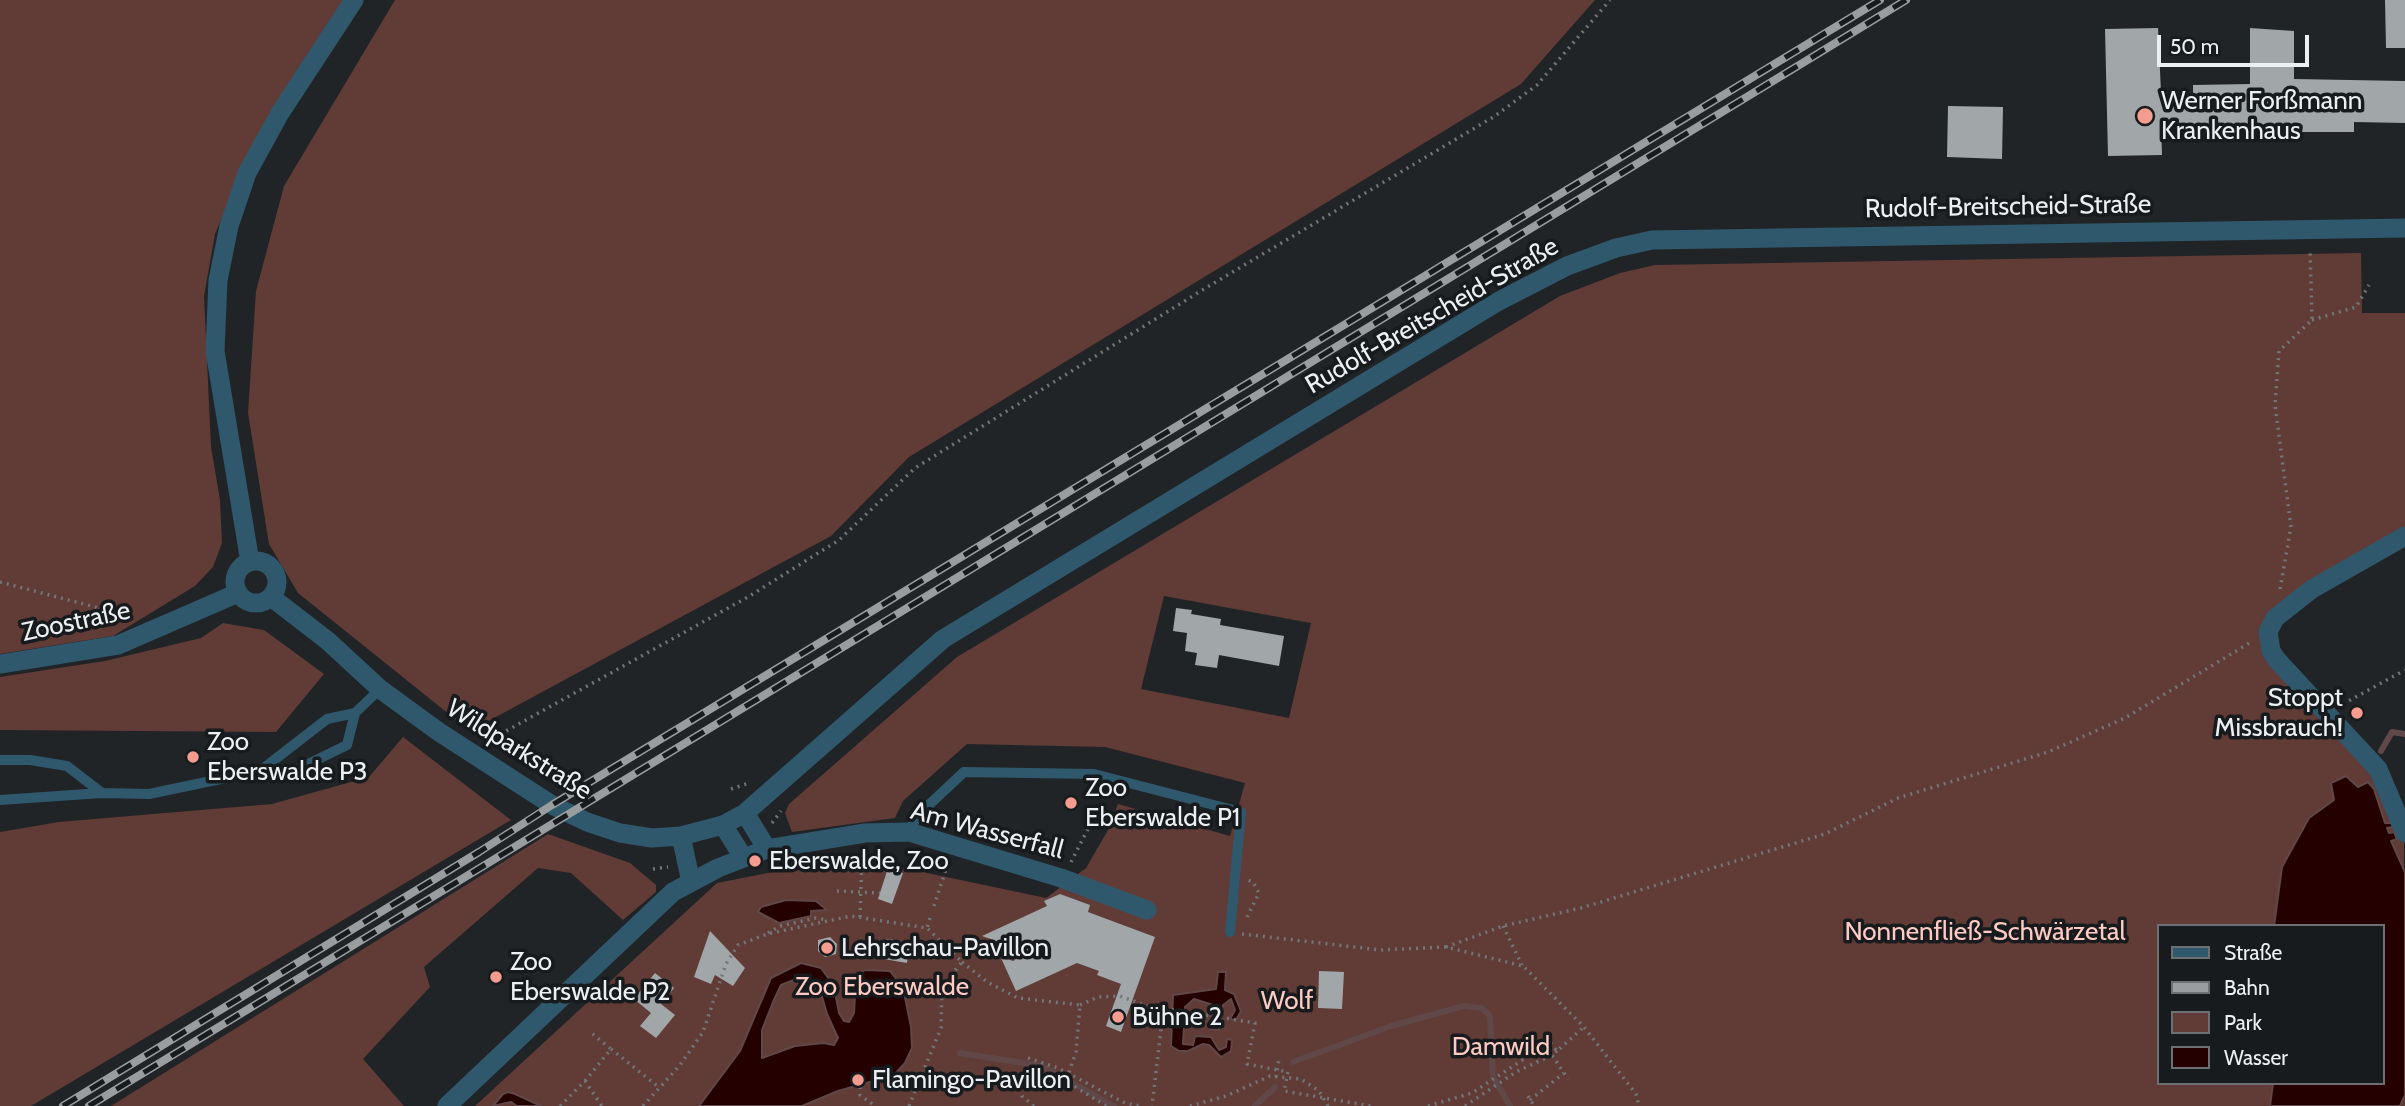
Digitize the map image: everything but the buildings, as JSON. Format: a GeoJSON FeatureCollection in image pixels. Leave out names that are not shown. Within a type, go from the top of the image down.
{"type":"FeatureCollection","features":[{"type":"Feature","properties":{"kind":"street"},"geometry":{"type":"LineString","coordinates":[[250,562],[215,351],[218,280],[229,226],[247,173],[280,113],[354,0]]}},
{"type":"Feature","properties":{"kind":"street","name":"Rudolf-Breitscheid-Straße"},"geometry":{"type":"LineString","coordinates":[[801,764],[943,639],[1499,301],[1566,266],[1616,248],[1652,240],[2405,228]]}},
{"type":"Feature","properties":{"kind":"street"},"geometry":{"type":"LineString","coordinates":[[2405,537],[2312,589],[2271,625],[2271,651],[2378,769],[2405,834]]}},
{"type":"Feature","properties":{"kind":"street"},"geometry":{"type":"LineString","coordinates":[[250,562],[262,562],[275,574],[276,586],[271,597],[265,601],[250,602],[238,593],[236,575],[250,562]]}},
{"type":"Feature","properties":{"kind":"street","name":"Zoostraße"},"geometry":{"type":"LineString","coordinates":[[0,664],[118,645],[238,593]]}},
{"type":"Feature","properties":{"kind":"street","name":"Wildparkstraße"},"geometry":{"type":"LineString","coordinates":[[271,597],[328,641],[380,689],[468,752],[552,805],[587,822],[620,833],[652,838],[681,836],[723,825],[745,813],[801,764]]}},
{"type":"Feature","properties":{"kind":"street"},"geometry":{"type":"LineString","coordinates":[[745,813],[767,849]]}},
{"type":"Feature","properties":{"kind":"street"},"geometry":{"type":"LineString","coordinates":[[723,825],[743,857]]}},
{"type":"Feature","properties":{"kind":"street","name":"Am Wasserfall"},"geometry":{"type":"LineString","coordinates":[[447,1106],[673,892],[743,857],[767,849],[865,833],[909,832],[1061,878],[1147,910]]}},
{"type":"Feature","properties":{"kind":"street"},"geometry":{"type":"LineString","coordinates":[[681,836],[691,882]]}},
{"type":"Feature","properties":{"kind":"lane"},"geometry":{"type":"LineString","coordinates":[[259,771],[327,719],[355,713],[380,689]]}},
{"type":"Feature","properties":{"kind":"lane"},"geometry":{"type":"LineString","coordinates":[[2,802],[102,793],[149,794],[259,771],[298,768],[347,745],[355,713]]}},
{"type":"Feature","properties":{"kind":"lane"},"geometry":{"type":"LineString","coordinates":[[0,760],[30,760],[67,766],[102,793]]}},
{"type":"Feature","properties":{"kind":"lane"},"geometry":{"type":"LineString","coordinates":[[909,832],[917,816],[964,772],[1094,774],[1241,812],[1230,932]]}},
{"type":"Feature","properties":{"kind":"path"},"geometry":{"type":"LineString","coordinates":[[468,752],[748,597],[839,540],[915,468],[1204,289],[1495,116],[1537,85],[1611,0]]}},
{"type":"Feature","properties":{"kind":"path"},"geometry":{"type":"LineString","coordinates":[[2310,248],[2312,320]]}},
{"type":"Feature","properties":{"kind":"path"},"geometry":{"type":"LineString","coordinates":[[1446,947],[1503,926],[1581,908],[1825,834],[1898,798],[2048,751],[2125,718],[2271,625],[2291,527],[2275,405],[2279,351],[2312,320],[2356,307],[2369,285]]}},
{"type":"Feature","properties":{"kind":"path"},"geometry":{"type":"LineString","coordinates":[[0,582],[135,618]]}},
{"type":"Feature","properties":{"kind":"path"},"geometry":{"type":"LineString","coordinates":[[2325,713],[2405,670]]}},
{"type":"Feature","properties":{"kind":"path"},"geometry":{"type":"LineString","coordinates":[[934,906],[953,844]]}},
{"type":"Feature","properties":{"kind":"path"},"geometry":{"type":"LineString","coordinates":[[860,917],[862,848]]}},
{"type":"Feature","properties":{"kind":"path"},"geometry":{"type":"LineString","coordinates":[[653,869],[668,867]]}},
{"type":"Feature","properties":{"kind":"path"},"geometry":{"type":"LineString","coordinates":[[837,891],[880,893]]}},
{"type":"Feature","properties":{"kind":"path"},"geometry":{"type":"LineString","coordinates":[[643,1106],[703,1032],[726,964],[738,945],[767,934],[817,925],[828,920],[860,917],[927,928],[962,962],[988,982],[1018,998],[1080,1005],[1098,997],[1121,996],[1152,1006],[1255,1023],[1247,1064],[1288,1072],[1284,1091],[1371,1106]]}},
{"type":"Feature","properties":{"kind":"path"},"geometry":{"type":"LineString","coordinates":[[927,928],[930,918]]}},
{"type":"Feature","properties":{"kind":"path"},"geometry":{"type":"LineString","coordinates":[[1503,926],[1523,966],[1584,1027],[1636,1094],[1639,1106]]}},
{"type":"Feature","properties":{"kind":"path"},"geometry":{"type":"LineString","coordinates":[[1230,932],[1381,950],[1446,947],[1523,966]]}},
{"type":"Feature","properties":{"kind":"path"},"geometry":{"type":"LineString","coordinates":[[909,1106],[941,1028],[942,986],[962,962]]}},
{"type":"Feature","properties":{"kind":"path"},"geometry":{"type":"LineString","coordinates":[[1066,1081],[1076,1052],[1080,1005]]}},
{"type":"Feature","properties":{"kind":"path"},"geometry":{"type":"LineString","coordinates":[[1152,1006],[1163,1012],[1152,1106]]}},
{"type":"Feature","properties":{"kind":"path"},"geometry":{"type":"LineString","coordinates":[[1465,1106],[1493,1086],[1552,1055],[1584,1027]]}},
{"type":"Feature","properties":{"kind":"path"},"geometry":{"type":"LineString","coordinates":[[589,1031],[660,1088]]}},
{"type":"Feature","properties":{"kind":"path"},"geometry":{"type":"LineString","coordinates":[[1428,1106],[1472,1093],[1550,1042],[1556,1049]]}},
{"type":"Feature","properties":{"kind":"path"},"geometry":{"type":"LineString","coordinates":[[561,1105],[611,1049]]}},
{"type":"Feature","properties":{"kind":"path"},"geometry":{"type":"LineString","coordinates":[[1552,1055],[1568,1079]]}},
{"type":"Feature","properties":{"kind":"path"},"geometry":{"type":"LineString","coordinates":[[1028,1058],[1068,1073],[1125,1103],[1140,1106]]}},
{"type":"Feature","properties":{"kind":"path"},"geometry":{"type":"LineString","coordinates":[[1276,1077],[1279,1059]]}},
{"type":"Feature","properties":{"kind":"path"},"geometry":{"type":"LineString","coordinates":[[1034,1106],[1023,1096],[1020,1089],[1028,1072],[1066,1081],[1106,1106]]}},
{"type":"Feature","properties":{"kind":"path"},"geometry":{"type":"LineString","coordinates":[[1534,1106],[1529,1098],[1564,1073]]}},
{"type":"Feature","properties":{"kind":"path"},"geometry":{"type":"LineString","coordinates":[[1190,1106],[1226,1096],[1268,1077],[1301,1079],[1319,1091],[1328,1106]]}},
{"type":"Feature","properties":{"kind":"path"},"geometry":{"type":"LineString","coordinates":[[585,1081],[602,1106]]}},
{"type":"Feature","properties":{"kind":"path"},"geometry":{"type":"LineString","coordinates":[[860,1087],[860,1095],[875,1106]]}},
{"type":"Feature","properties":{"kind":"green space"},"geometry":{"type":"Polygon","coordinates":[[[0,0],[347,0],[252,147],[215,234],[204,296],[211,447],[220,500],[222,543],[213,567],[195,586],[113,636],[0,654],[0,0]]]}},
{"type":"Feature","properties":{"kind":"green space"},"geometry":{"type":"Polygon","coordinates":[[[395,0],[1595,0],[1521,84],[909,457],[831,536],[470,731],[298,593],[269,544],[248,413],[256,291],[284,186],[395,0]]]}},
{"type":"Feature","properties":{"kind":"green space"},"geometry":{"type":"Polygon","coordinates":[[[2361,253],[2362,313],[2405,313],[2405,533],[2262,632],[2377,779],[2394,812],[2404,844],[2405,1106],[475,1106],[717,883],[783,870],[894,866],[1046,898],[1086,868],[1108,830],[1118,804],[1230,836],[1245,783],[1105,747],[967,744],[903,801],[895,818],[792,832],[785,813],[789,804],[957,657],[1560,296],[1620,273],[1655,265],[2361,253]],[[1164,596],[1141,689],[1289,718],[1311,623],[1164,596]]]}},
{"type":"Feature","properties":{"kind":"green space"},"geometry":{"type":"Polygon","coordinates":[[[223,623],[264,630],[324,674],[276,732],[0,730],[0,677],[105,661],[201,638],[223,623]]]}},
{"type":"Feature","properties":{"kind":"green space"},"geometry":{"type":"Polygon","coordinates":[[[403,737],[511,820],[31,1106],[0,1106],[0,832],[59,822],[272,804],[369,777],[403,737]]]}},
{"type":"Feature","properties":{"kind":"green space"},"geometry":{"type":"Polygon","coordinates":[[[548,834],[630,863],[656,885],[656,892],[623,920],[571,873],[538,868],[424,967],[430,987],[363,1059],[404,1106],[111,1106],[548,834]]]}},
{"type":"Feature","properties":{"kind":"water"},"geometry":{"type":"Polygon","coordinates":[[[2346,776],[2358,787],[2368,782],[2374,789],[2385,823],[2391,823],[2393,827],[2387,828],[2389,833],[2394,832],[2397,839],[2391,841],[2405,872],[2405,1095],[2400,1106],[2270,1106],[2273,1085],[2384,1085],[2384,924],[2274,924],[2282,867],[2309,818],[2334,800],[2331,783],[2346,776]]]}},
{"type":"Feature","properties":{"kind":"water"},"geometry":{"type":"Polygon","coordinates":[[[786,900],[816,901],[827,910],[811,911],[811,916],[779,923],[758,912],[761,907],[786,900]]]}},
{"type":"Feature","properties":{"kind":"water"},"geometry":{"type":"Polygon","coordinates":[[[801,963],[821,968],[834,986],[839,1013],[844,1021],[849,1022],[854,1013],[856,976],[865,970],[890,971],[903,987],[911,1027],[912,1048],[905,1063],[894,1075],[838,1091],[802,1106],[699,1106],[740,1051],[771,978],[801,963]],[[804,976],[781,985],[762,1030],[762,1058],[795,1046],[823,1043],[834,1045],[838,1038],[819,986],[804,976]]]}},
{"type":"Feature","properties":{"kind":"water"},"geometry":{"type":"Polygon","coordinates":[[[1218,972],[1226,972],[1225,990],[1234,994],[1241,1011],[1236,1020],[1230,1019],[1235,1010],[1231,999],[1223,1005],[1219,1030],[1210,1029],[1213,1005],[1194,999],[1185,1007],[1183,1044],[1193,1045],[1195,1036],[1211,1037],[1219,1050],[1226,1047],[1227,1039],[1232,1040],[1231,1051],[1221,1057],[1209,1045],[1203,1044],[1188,1051],[1179,1051],[1171,1046],[1173,995],[1216,989],[1218,972]]]}},
{"type":"Feature","properties":{"kind":"water"},"geometry":{"type":"Polygon","coordinates":[[[508,1092],[541,1106],[517,1106],[511,1102],[493,1106],[508,1092]]]}},
{"type":"Feature","properties":{"kind":"waterway"},"geometry":{"type":"LineString","coordinates":[[2381,751],[2392,732],[2405,734]]}},
{"type":"Feature","properties":{"kind":"waterway"},"geometry":{"type":"LineString","coordinates":[[1293,1062],[1391,1026],[1464,1006],[1482,1008],[1490,1016],[1493,1077],[1510,1106]]}},
{"type":"Feature","properties":{"kind":"waterway"},"geometry":{"type":"LineString","coordinates":[[960,1053],[1042,1066],[1114,1106]]}},
{"type":"Feature","properties":{"kind":"waterway"},"geometry":{"type":"LineString","coordinates":[[1255,1106],[1275,1087]]}},
{"type":"Feature","properties":{"kind":"railway"},"geometry":{"type":"LineString","coordinates":[[63,1106],[552,805],[1880,0]]}},
{"type":"Feature","properties":{"kind":"railway"},"geometry":{"type":"LineString","coordinates":[[89,1106],[1906,0]]}},
{"type":"Feature","properties":{"kind":"place","name":"Werner Forßmann Krankenhaus"},"geometry":{"type":"Point","coordinates":[2145,116]}},
{"type":"Feature","properties":{"kind":"place","name":"Stoppt Missbrauch!"},"geometry":{"type":"Point","coordinates":[2357,713]}},
{"type":"Feature","properties":{"kind":"place","name":"Zoo Eberswalde P3"},"geometry":{"type":"Point","coordinates":[193,757]}},
{"type":"Feature","properties":{"kind":"place","name":"Zoo Eberswalde P1"},"geometry":{"type":"Point","coordinates":[1071,803]}},
{"type":"Feature","properties":{"kind":"place","name":"Eberswalde, Zoo"},"geometry":{"type":"Point","coordinates":[755,861]}},
{"type":"Feature","properties":{"kind":"place","name":"Lehrschau-Pavillon"},"geometry":{"type":"Point","coordinates":[827,948]}},
{"type":"Feature","properties":{"kind":"place","name":"Zoo Eberswalde P2"},"geometry":{"type":"Point","coordinates":[496,977]}},
{"type":"Feature","properties":{"kind":"place","name":"Bühne 2"},"geometry":{"type":"Point","coordinates":[1118,1017]}},
{"type":"Feature","properties":{"kind":"place","name":"Flamingo-Pavillon"},"geometry":{"type":"Point","coordinates":[858,1080]}},
{"type":"Feature","properties":{"kind":"park label","name":"Nonnenfließ-Schwärzetal"},"geometry":{"type":"Point","coordinates":[1985,932]}},
{"type":"Feature","properties":{"kind":"park label","name":"Zoo Eberswalde"},"geometry":{"type":"Point","coordinates":[882,987]}},
{"type":"Feature","properties":{"kind":"park label","name":"Wolf"},"geometry":{"type":"Point","coordinates":[1287,1001]}},
{"type":"Feature","properties":{"kind":"park label","name":"Damwild"},"geometry":{"type":"Point","coordinates":[1501,1047]}}]}
